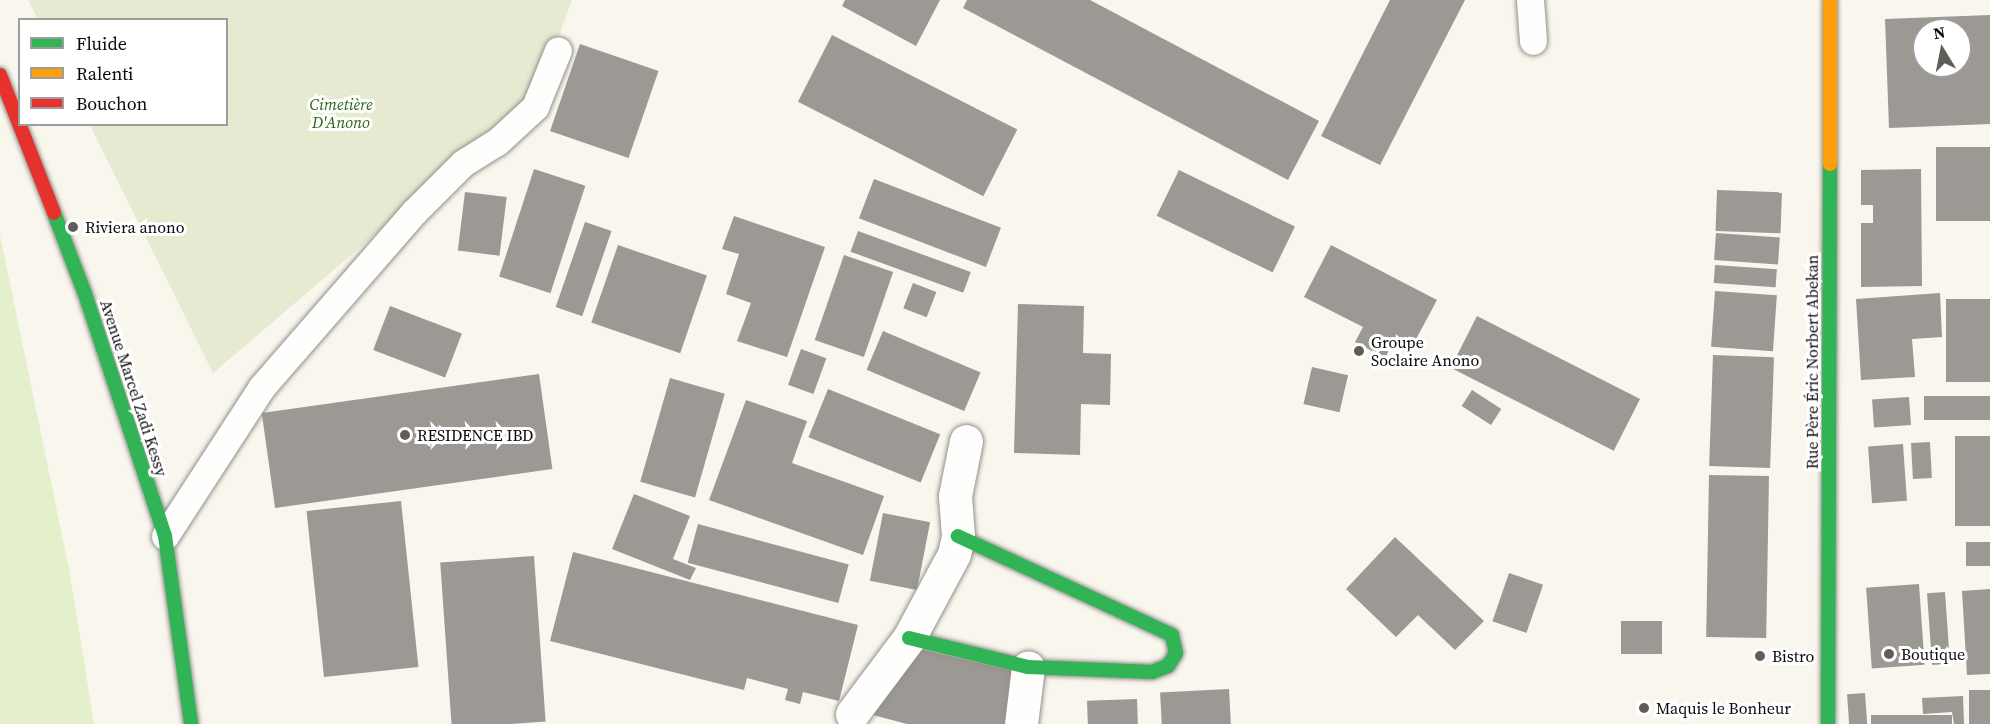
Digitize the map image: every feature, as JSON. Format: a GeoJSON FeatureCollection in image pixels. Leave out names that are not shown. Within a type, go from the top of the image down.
{"type":"FeatureCollection","features":[{"type":"Feature","properties":{"kind":"street","name":"Rue Père Éric Norbert Abekan"},"geometry":{"type":"LineString","coordinates":[[1828,724],[1830,0]]}},
{"type":"Feature","properties":{"kind":"street","name":"Avenue Marcel Zadi Kessy"},"geometry":{"type":"LineString","coordinates":[[0,75],[18,121]]}},
{"type":"Feature","properties":{"kind":"street","name":"Avenue Marcel Zadi Kessy"},"geometry":{"type":"LineString","coordinates":[[20,126],[86,294],[165,536],[191,724]]}},
{"type":"Feature","properties":{"kind":"street"},"geometry":{"type":"LineString","coordinates":[[852,714],[909,638],[954,554],[958,536],[955,496],[966,441]]}},
{"type":"Feature","properties":{"kind":"street"},"geometry":{"type":"LineString","coordinates":[[909,638],[1028,667],[1152,672],[1168,666],[1176,653],[1172,635],[958,536]]}},
{"type":"Feature","properties":{"kind":"street"},"geometry":{"type":"LineString","coordinates":[[1021,724],[1028,667]]}},
{"type":"Feature","properties":{"kind":"lane"},"geometry":{"type":"LineString","coordinates":[[1530,0],[1533,41]]}},
{"type":"Feature","properties":{"kind":"lane"},"geometry":{"type":"LineString","coordinates":[[165,536],[261,388],[414,212],[464,163],[497,142],[535,107],[558,50]]}},
{"type":"Feature","properties":{"kind":"green space","name":"Cimetière D'Anono"},"geometry":{"type":"Polygon","coordinates":[[[28,0],[572,0],[537,96],[213,373],[90,126],[228,126],[228,18],[37,18],[28,0]]]}},
{"type":"Feature","properties":{"kind":"green space"},"geometry":{"type":"Polygon","coordinates":[[[0,235],[70,574],[94,724],[0,724],[0,235]]]}},
{"type":"Feature","properties":{"kind":"building"},"geometry":{"type":"Polygon","coordinates":[[[845,0],[940,0],[916,46],[842,6],[845,0]]]}},
{"type":"Feature","properties":{"kind":"building"},"geometry":{"type":"Polygon","coordinates":[[[967,0],[1090,0],[1319,121],[1288,180],[963,8],[967,0]]]}},
{"type":"Feature","properties":{"kind":"building"},"geometry":{"type":"Polygon","coordinates":[[[1390,0],[1465,0],[1380,165],[1321,136],[1390,0]]]}},
{"type":"Feature","properties":{"kind":"building"},"geometry":{"type":"Polygon","coordinates":[[[1990,15],[1990,124],[1889,128],[1885,19],[1990,15]]]}},
{"type":"Feature","properties":{"kind":"building"},"geometry":{"type":"Polygon","coordinates":[[[832,35],[1017,129],[983,196],[798,102],[832,35]]]}},
{"type":"Feature","properties":{"kind":"building"},"geometry":{"type":"Polygon","coordinates":[[[580,44],[658,71],[629,158],[550,131],[580,44]]]}},
{"type":"Feature","properties":{"kind":"building"},"geometry":{"type":"Polygon","coordinates":[[[1936,147],[1990,147],[1990,221],[1936,221],[1936,147]]]}},
{"type":"Feature","properties":{"kind":"building"},"geometry":{"type":"Polygon","coordinates":[[[534,169],[585,186],[550,293],[499,276],[534,169]]]}},
{"type":"Feature","properties":{"kind":"building"},"geometry":{"type":"Polygon","coordinates":[[[1921,169],[1922,286],[1861,287],[1861,223],[1873,223],[1873,205],[1861,205],[1861,170],[1921,169]]]}},
{"type":"Feature","properties":{"kind":"building"},"geometry":{"type":"Polygon","coordinates":[[[1179,170],[1295,227],[1273,272],[1157,216],[1179,170]]]}},
{"type":"Feature","properties":{"kind":"building"},"geometry":{"type":"Polygon","coordinates":[[[874,179],[1001,228],[986,267],[859,218],[874,179]]]}},
{"type":"Feature","properties":{"kind":"building"},"geometry":{"type":"Polygon","coordinates":[[[1717,190],[1782,192],[1781,233],[1716,231],[1717,190]]]}},
{"type":"Feature","properties":{"kind":"building"},"geometry":{"type":"Polygon","coordinates":[[[465,192],[507,197],[499,256],[458,251],[465,192]]]}},
{"type":"Feature","properties":{"kind":"building"},"geometry":{"type":"Polygon","coordinates":[[[734,216],[825,247],[787,357],[737,341],[751,303],[726,294],[739,254],[722,249],[734,216]]]}},
{"type":"Feature","properties":{"kind":"building"},"geometry":{"type":"Polygon","coordinates":[[[585,222],[611,231],[582,316],[556,307],[585,222]]]}},
{"type":"Feature","properties":{"kind":"building"},"geometry":{"type":"Polygon","coordinates":[[[858,231],[971,272],[963,293],[850,252],[858,231]]]}},
{"type":"Feature","properties":{"kind":"building"},"geometry":{"type":"Polygon","coordinates":[[[1716,233],[1780,237],[1778,264],[1714,260],[1716,233]]]}},
{"type":"Feature","properties":{"kind":"building"},"geometry":{"type":"Polygon","coordinates":[[[618,245],[707,276],[680,353],[591,323],[618,245]]]}},
{"type":"Feature","properties":{"kind":"building"},"geometry":{"type":"Polygon","coordinates":[[[1331,245],[1437,300],[1408,354],[1392,345],[1385,358],[1355,342],[1363,327],[1304,297],[1331,245]]]}},
{"type":"Feature","properties":{"kind":"building"},"geometry":{"type":"Polygon","coordinates":[[[844,255],[893,272],[864,357],[815,340],[844,255]]]}},
{"type":"Feature","properties":{"kind":"building"},"geometry":{"type":"Polygon","coordinates":[[[1715,265],[1777,269],[1776,287],[1714,283],[1715,265]]]}},
{"type":"Feature","properties":{"kind":"building"},"geometry":{"type":"Polygon","coordinates":[[[913,283],[936,292],[927,317],[903,308],[913,283]]]}},
{"type":"Feature","properties":{"kind":"building"},"geometry":{"type":"Polygon","coordinates":[[[1715,291],[1777,295],[1773,351],[1711,347],[1715,291]]]}},
{"type":"Feature","properties":{"kind":"building"},"geometry":{"type":"Polygon","coordinates":[[[1940,293],[1942,337],[1912,339],[1915,377],[1861,380],[1856,299],[1940,293]]]}},
{"type":"Feature","properties":{"kind":"building"},"geometry":{"type":"Polygon","coordinates":[[[1946,299],[1990,299],[1990,382],[1946,382],[1946,299]]]}},
{"type":"Feature","properties":{"kind":"building"},"geometry":{"type":"Polygon","coordinates":[[[1018,304],[1084,306],[1083,353],[1111,354],[1110,405],[1081,404],[1080,455],[1014,453],[1018,304]]]}},
{"type":"Feature","properties":{"kind":"building"},"geometry":{"type":"Polygon","coordinates":[[[390,306],[462,334],[445,377],[373,350],[390,306]]]}},
{"type":"Feature","properties":{"kind":"building"},"geometry":{"type":"Polygon","coordinates":[[[1477,316],[1640,399],[1614,451],[1451,368],[1477,316]]]}},
{"type":"Feature","properties":{"kind":"building"},"geometry":{"type":"Polygon","coordinates":[[[883,331],[981,372],[964,411],[867,370],[883,331]]]}},
{"type":"Feature","properties":{"kind":"building"},"geometry":{"type":"Polygon","coordinates":[[[801,349],[826,358],[813,394],[788,385],[801,349]]]}},
{"type":"Feature","properties":{"kind":"building"},"geometry":{"type":"Polygon","coordinates":[[[1713,355],[1774,357],[1770,468],[1709,466],[1713,355]]]}},
{"type":"Feature","properties":{"kind":"building"},"geometry":{"type":"Polygon","coordinates":[[[1312,367],[1348,375],[1340,412],[1303,404],[1312,367]]]}},
{"type":"Feature","properties":{"kind":"building","name":"RESIDENCE IBD"},"geometry":{"type":"Polygon","coordinates":[[[539,374],[552,469],[275,508],[262,413],[539,374]]]}},
{"type":"Feature","properties":{"kind":"building"},"geometry":{"type":"Polygon","coordinates":[[[670,378],[725,394],[695,498],[640,482],[670,378]]]}},
{"type":"Feature","properties":{"kind":"building"},"geometry":{"type":"Polygon","coordinates":[[[828,389],[940,434],[921,483],[809,437],[828,389]]]}},
{"type":"Feature","properties":{"kind":"building"},"geometry":{"type":"Polygon","coordinates":[[[1472,390],[1501,409],[1491,425],[1462,406],[1472,390]]]}},
{"type":"Feature","properties":{"kind":"building"},"geometry":{"type":"Polygon","coordinates":[[[1924,396],[1990,396],[1990,420],[1924,420],[1924,396]]]}},
{"type":"Feature","properties":{"kind":"building"},"geometry":{"type":"Polygon","coordinates":[[[1909,397],[1911,425],[1874,428],[1872,400],[1909,397]]]}},
{"type":"Feature","properties":{"kind":"building"},"geometry":{"type":"Polygon","coordinates":[[[746,400],[807,421],[792,463],[884,496],[863,555],[709,500],[746,400]]]}},
{"type":"Feature","properties":{"kind":"building"},"geometry":{"type":"Polygon","coordinates":[[[1955,436],[1990,436],[1990,526],[1955,526],[1955,436]]]}},
{"type":"Feature","properties":{"kind":"building"},"geometry":{"type":"Polygon","coordinates":[[[1930,442],[1932,478],[1913,479],[1911,443],[1930,442]]]}},
{"type":"Feature","properties":{"kind":"building"},"geometry":{"type":"Polygon","coordinates":[[[1903,444],[1907,501],[1872,503],[1868,446],[1903,444]]]}},
{"type":"Feature","properties":{"kind":"building"},"geometry":{"type":"Polygon","coordinates":[[[1709,475],[1769,476],[1766,638],[1706,637],[1709,475]]]}},
{"type":"Feature","properties":{"kind":"building"},"geometry":{"type":"Polygon","coordinates":[[[634,494],[690,516],[673,559],[696,568],[690,580],[612,549],[634,494]]]}},
{"type":"Feature","properties":{"kind":"building"},"geometry":{"type":"Polygon","coordinates":[[[401,501],[418,667],[324,677],[307,511],[401,501]]]}},
{"type":"Feature","properties":{"kind":"building"},"geometry":{"type":"Polygon","coordinates":[[[883,513],[930,522],[917,590],[870,581],[883,513]]]}},
{"type":"Feature","properties":{"kind":"building"},"geometry":{"type":"Polygon","coordinates":[[[698,524],[849,564],[838,603],[688,563],[698,524]]]}},
{"type":"Feature","properties":{"kind":"building"},"geometry":{"type":"Polygon","coordinates":[[[1395,537],[1484,621],[1455,650],[1418,615],[1396,637],[1346,589],[1395,537]]]}},
{"type":"Feature","properties":{"kind":"building"},"geometry":{"type":"Polygon","coordinates":[[[1966,542],[1990,542],[1990,566],[1966,566],[1966,542]]]}},
{"type":"Feature","properties":{"kind":"building"},"geometry":{"type":"Polygon","coordinates":[[[573,552],[858,625],[839,701],[803,692],[800,704],[785,700],[788,689],[747,678],[744,690],[550,641],[573,552]]]}},
{"type":"Feature","properties":{"kind":"building"},"geometry":{"type":"Polygon","coordinates":[[[534,556],[546,722],[452,724],[440,563],[534,556]]]}},
{"type":"Feature","properties":{"kind":"building"},"geometry":{"type":"Polygon","coordinates":[[[1509,573],[1543,585],[1526,633],[1492,621],[1509,573]]]}},
{"type":"Feature","properties":{"kind":"building"},"geometry":{"type":"Polygon","coordinates":[[[1919,584],[1925,665],[1872,668],[1866,588],[1919,584]]]}},
{"type":"Feature","properties":{"kind":"building"},"geometry":{"type":"Polygon","coordinates":[[[1990,589],[1990,674],[1967,675],[1962,591],[1990,589]]]}},
{"type":"Feature","properties":{"kind":"building"},"geometry":{"type":"Polygon","coordinates":[[[1945,592],[1950,664],[1932,665],[1927,593],[1945,592]]]}},
{"type":"Feature","properties":{"kind":"building"},"geometry":{"type":"Polygon","coordinates":[[[1621,621],[1662,621],[1662,654],[1621,654],[1621,621]]]}},
{"type":"Feature","properties":{"kind":"building"},"geometry":{"type":"Polygon","coordinates":[[[907,646],[1013,671],[1009,724],[907,724],[873,715],[907,646]]]}},
{"type":"Feature","properties":{"kind":"building"},"geometry":{"type":"Polygon","coordinates":[[[1229,689],[1231,724],[1162,724],[1160,693],[1229,689]]]}},
{"type":"Feature","properties":{"kind":"building"},"geometry":{"type":"Polygon","coordinates":[[[1969,690],[1990,690],[1990,724],[1969,724],[1969,690]]]}},
{"type":"Feature","properties":{"kind":"building"},"geometry":{"type":"Polygon","coordinates":[[[1865,693],[1867,724],[1849,724],[1847,694],[1865,693]]]}},
{"type":"Feature","properties":{"kind":"building"},"geometry":{"type":"Polygon","coordinates":[[[1963,696],[1964,724],[1954,724],[1952,712],[1923,714],[1922,698],[1963,696]]]}},
{"type":"Feature","properties":{"kind":"building"},"geometry":{"type":"Polygon","coordinates":[[[1137,699],[1138,724],[1088,724],[1087,701],[1137,699]]]}},
{"type":"Feature","properties":{"kind":"building"},"geometry":{"type":"Polygon","coordinates":[[[1871,715],[1952,715],[1952,724],[1871,724],[1871,715]]]}},
{"type":"Feature","properties":{"kind":"traffic: fast"},"geometry":{"type":"LineString","coordinates":[[1828,724],[1830,164]]}},
{"type":"Feature","properties":{"kind":"traffic: fast"},"geometry":{"type":"LineString","coordinates":[[54,213],[85,294],[165,536],[191,724]]}},
{"type":"Feature","properties":{"kind":"traffic: fast"},"geometry":{"type":"LineString","coordinates":[[909,638],[1028,667],[1152,672],[1168,666],[1176,653],[1172,635],[958,536]]}},
{"type":"Feature","properties":{"kind":"traffic: slow"},"geometry":{"type":"LineString","coordinates":[[1830,0],[1830,164]]}},
{"type":"Feature","properties":{"kind":"traffic: jam"},"geometry":{"type":"LineString","coordinates":[[0,75],[18,121]]}},
{"type":"Feature","properties":{"kind":"traffic: jam"},"geometry":{"type":"LineString","coordinates":[[20,126],[54,213]]}},
{"type":"Feature","properties":{"kind":"place","name":"Riviera anono"},"geometry":{"type":"Point","coordinates":[73,227]}},
{"type":"Feature","properties":{"kind":"place","name":"Groupe Soclaire Anono"},"geometry":{"type":"Point","coordinates":[1359,351]}},
{"type":"Feature","properties":{"kind":"place","name":"RESIDENCE IBD"},"geometry":{"type":"Point","coordinates":[405,435]}},
{"type":"Feature","properties":{"kind":"place","name":"Boutique"},"geometry":{"type":"Point","coordinates":[1889,654]}},
{"type":"Feature","properties":{"kind":"place","name":"Bistro"},"geometry":{"type":"Point","coordinates":[1760,656]}},
{"type":"Feature","properties":{"kind":"place","name":"Maquis le Bonheur"},"geometry":{"type":"Point","coordinates":[1644,708]}}]}
